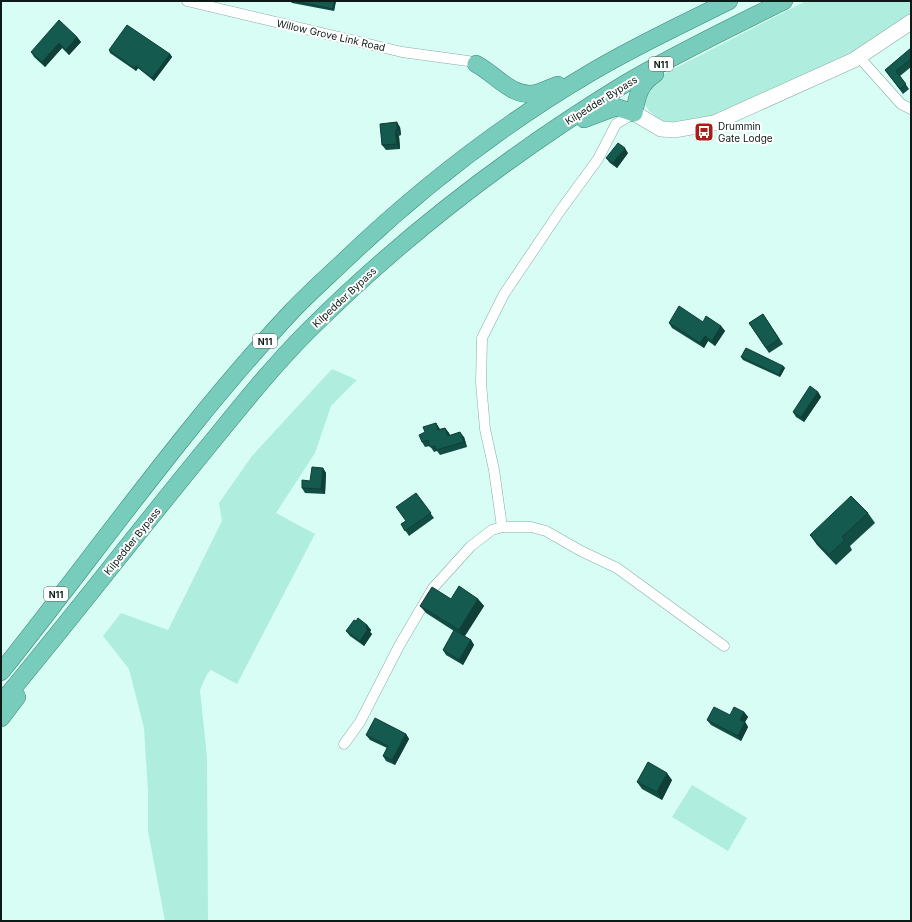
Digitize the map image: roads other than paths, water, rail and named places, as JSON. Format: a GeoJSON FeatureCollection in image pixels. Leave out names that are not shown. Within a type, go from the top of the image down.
{"type":"FeatureCollection","features":[{"type":"Feature","properties":{"kind":"highway","name":"N11"},"geometry":{"type":"LineString","coordinates":[[1,672],[242,366],[299,304],[377,230],[442,174],[479,145],[590,73],[639,46],[729,1]]}},
{"type":"Feature","properties":{"kind":"highway","name":"Kilpedder Bypass"},"geometry":{"type":"LineString","coordinates":[[1,703],[55,638],[127,545],[264,379],[306,333],[419,229],[469,190],[544,136],[625,84],[686,50],[784,1]]}},
{"type":"Feature","properties":{"kind":"highway","name":"N11"},"geometry":{"type":"LineString","coordinates":[[544,136],[560,133],[588,117],[616,107],[634,113],[640,88],[648,79],[673,64],[686,50]]}},
{"type":"Feature","properties":{"kind":"highway","name":"N11"},"geometry":{"type":"LineString","coordinates":[[476,64],[487,70],[507,87],[522,93],[536,93],[590,73]]}},
{"type":"Feature","properties":{"kind":"highway","name":"N11"},"geometry":{"type":"LineString","coordinates":[[1,656],[111,532]]}},
{"type":"Feature","properties":{"kind":"highway","name":"N11"},"geometry":{"type":"LineString","coordinates":[[1,718],[55,638]]}},
{"type":"Feature","properties":{"kind":"main road"},"geometry":{"type":"LineString","coordinates":[[634,113],[661,129],[674,130],[714,123],[858,58],[911,22]]}},
{"type":"Feature","properties":{"kind":"street","name":"Willow Grove Link Road"},"geometry":{"type":"LineString","coordinates":[[187,1],[402,52],[468,61],[476,64]]}},
{"type":"Feature","properties":{"kind":"street"},"geometry":{"type":"LineString","coordinates":[[858,58],[901,104],[911,109]]}},
{"type":"Feature","properties":{"kind":"street"},"geometry":{"type":"LineString","coordinates":[[502,527],[494,470],[485,429],[481,383],[482,338],[504,294],[560,211],[598,159],[616,124],[634,113]]}},
{"type":"Feature","properties":{"kind":"street"},"geometry":{"type":"LineString","coordinates":[[344,744],[360,722],[399,646],[433,588],[471,546],[492,530],[502,527],[531,528],[546,531],[581,551],[617,568],[724,646]]}},
{"type":"Feature","properties":{"kind":"place","name":"Drummin Gate Lodge"},"geometry":{"type":"Point","coordinates":[704,132]}}]}
